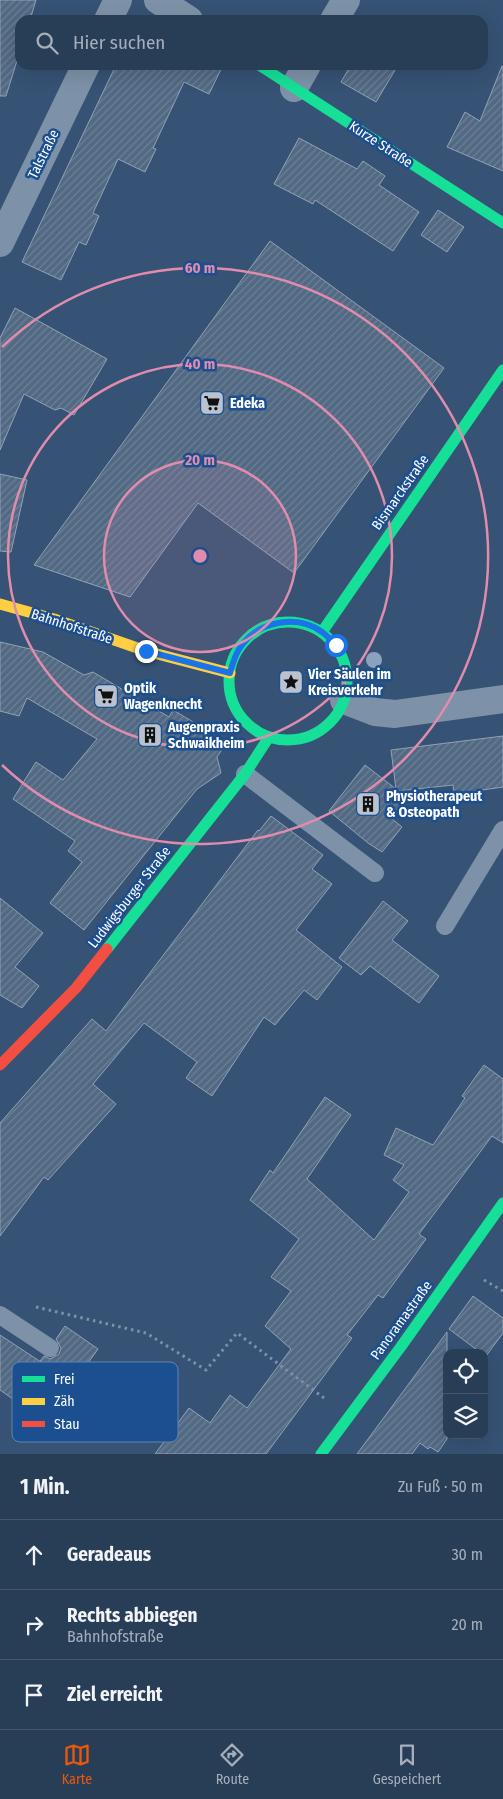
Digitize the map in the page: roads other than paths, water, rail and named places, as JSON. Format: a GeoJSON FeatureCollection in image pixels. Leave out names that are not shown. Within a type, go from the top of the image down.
{"type":"FeatureCollection","features":[{"type":"Feature","properties":{"kind":"street"},"geometry":{"type":"LineString","coordinates":[[110,15],[118,0]]}},
{"type":"Feature","properties":{"kind":"street"},"geometry":{"type":"LineString","coordinates":[[158,0],[181,15]]}},
{"type":"Feature","properties":{"kind":"street"},"geometry":{"type":"LineString","coordinates":[[337,15],[346,0]]}},
{"type":"Feature","properties":{"kind":"street","name":"Talstraße"},"geometry":{"type":"LineString","coordinates":[[0,243],[84,70]]}},
{"type":"Feature","properties":{"kind":"street","name":"Kurze Straße"},"geometry":{"type":"LineString","coordinates":[[278,70],[300,76],[503,224]]}},
{"type":"Feature","properties":{"kind":"street","name":"Bismarckstraße"},"geometry":{"type":"LineString","coordinates":[[322,632],[503,370]]}},
{"type":"Feature","properties":{"kind":"street","name":"Bahnhofstraße"},"geometry":{"type":"LineString","coordinates":[[0,604],[54,619],[146,651],[230,673]]}},
{"type":"Feature","properties":{"kind":"street"},"geometry":{"type":"LineString","coordinates":[[290,622],[306,625],[322,632],[336,645],[345,664],[347,682],[344,700],[333,720],[312,735],[289,740],[269,737],[251,727],[234,705],[229,684],[230,673],[237,652],[243,643],[256,632],[272,624],[290,622]]}},
{"type":"Feature","properties":{"kind":"street"},"geometry":{"type":"LineString","coordinates":[[344,700],[375,712],[395,714],[503,699]]}},
{"type":"Feature","properties":{"kind":"street","name":"Ludwigsburger Straße"},"geometry":{"type":"LineString","coordinates":[[0,1065],[76,988],[245,774],[269,737]]}},
{"type":"Feature","properties":{"kind":"street","name":"Panoramastraße"},"geometry":{"type":"LineString","coordinates":[[321,1454],[400,1348],[503,1203]]}},
{"type":"Feature","properties":{"kind":"lane"},"geometry":{"type":"LineString","coordinates":[[245,774],[375,873]]}},
{"type":"Feature","properties":{"kind":"lane"},"geometry":{"type":"LineString","coordinates":[[444,926],[503,830]]}},
{"type":"Feature","properties":{"kind":"lane"},"geometry":{"type":"LineString","coordinates":[[0,1315],[50,1348]]}},
{"type":"Feature","properties":{"kind":"place","name":"Edeka"},"geometry":{"type":"Point","coordinates":[212,403]}},
{"type":"Feature","properties":{"kind":"place","name":"Vier Säulen im Kreisverkehr"},"geometry":{"type":"Point","coordinates":[291,682]}},
{"type":"Feature","properties":{"kind":"place","name":"Optik Wagenknecht"},"geometry":{"type":"Point","coordinates":[106,696]}},
{"type":"Feature","properties":{"kind":"place","name":"Augenpraxis Schwaikheim"},"geometry":{"type":"Point","coordinates":[150,735]}},
{"type":"Feature","properties":{"kind":"place","name":"Physiotherapeut & Osteopath"},"geometry":{"type":"Point","coordinates":[368,804]}}]}
